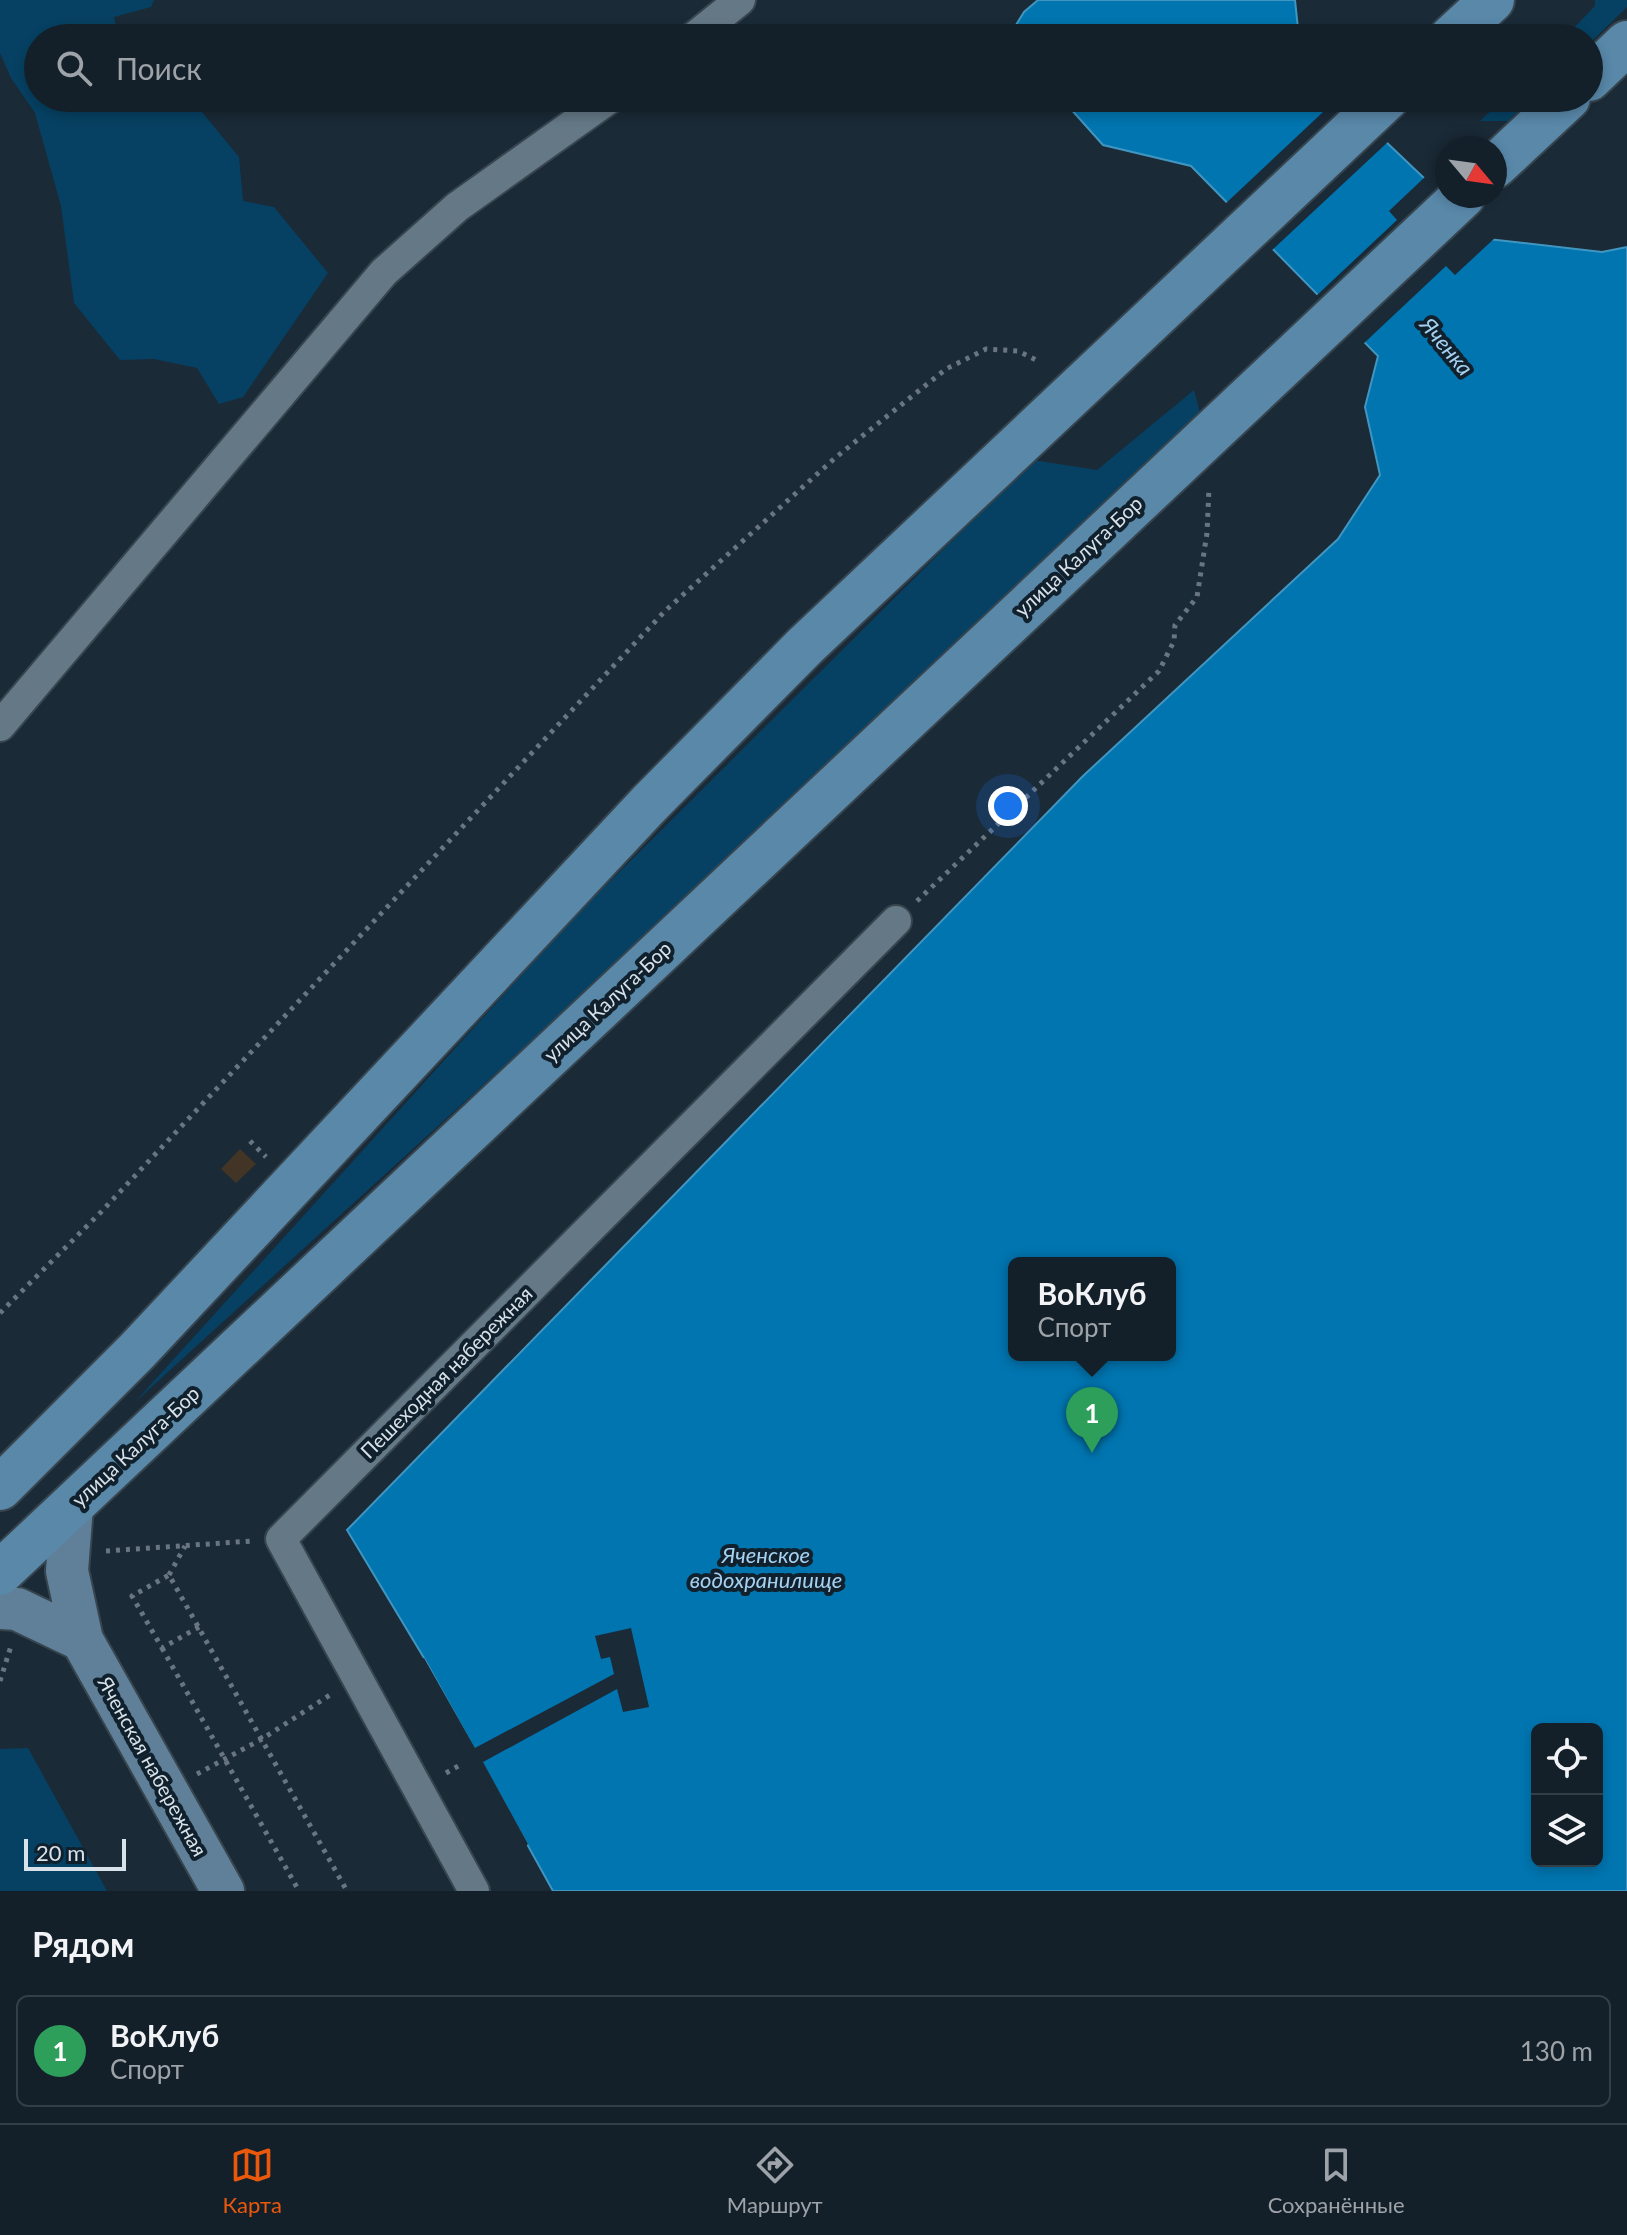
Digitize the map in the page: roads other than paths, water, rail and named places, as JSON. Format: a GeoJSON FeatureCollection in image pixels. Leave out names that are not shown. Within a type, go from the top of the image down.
{"type":"FeatureCollection","features":[{"type":"Feature","properties":{"kind":"main road"},"geometry":{"type":"LineString","coordinates":[[1466,24],[1492,0]]}},
{"type":"Feature","properties":{"kind":"main road"},"geometry":{"type":"LineString","coordinates":[[1603,66],[1627,43]]}},
{"type":"Feature","properties":{"kind":"main road"},"geometry":{"type":"LineString","coordinates":[[0,1488],[137,1351],[649,804],[805,646],[1372,112]]}},
{"type":"Feature","properties":{"kind":"main road"},"geometry":{"type":"LineString","coordinates":[[1507,155],[1553,112]]}},
{"type":"Feature","properties":{"kind":"main road","name":"улица Калуга-Бор"},"geometry":{"type":"LineString","coordinates":[[0,1573],[1450,208]]}},
{"type":"Feature","properties":{"kind":"street"},"geometry":{"type":"LineString","coordinates":[[710,24],[740,0]]}},
{"type":"Feature","properties":{"kind":"street"},"geometry":{"type":"LineString","coordinates":[[0,726],[384,272],[457,207],[590,112]]}},
{"type":"Feature","properties":{"kind":"street","name":"Пешеходная набережная"},"geometry":{"type":"LineString","coordinates":[[474,1891],[281,1539],[896,921]]}},
{"type":"Feature","properties":{"kind":"street","name":"Яченская набережная"},"geometry":{"type":"LineString","coordinates":[[72,1506],[67,1571],[82,1640],[223,1891]]}},
{"type":"Feature","properties":{"kind":"street"},"geometry":{"type":"LineString","coordinates":[[7,1623],[17,1609],[82,1640]]}},
{"type":"Feature","properties":{"kind":"water"},"geometry":{"type":"Polygon","coordinates":[[[1038,0],[1295,0],[1298,24],[1017,24],[1024,12],[1038,0]]]}},
{"type":"Feature","properties":{"kind":"water","name":"Яченское водохранилище"},"geometry":{"type":"Polygon","coordinates":[[[1074,112],[1355,112],[1435,189],[1435,208],[1455,208],[1488,239],[1602,252],[1627,247],[1627,1891],[553,1891],[424,1658],[347,1530],[1083,776],[1338,539],[1380,475],[1365,407],[1378,356],[1191,166],[1103,145],[1074,112]]]}},
{"type":"Feature","properties":{"kind":"place","name":"ВоКлуб"},"geometry":{"type":"Point","coordinates":[1092,1453]}},
{"type":"Feature","properties":{"kind":"water label","name":"Яченка"},"geometry":{"type":"Point","coordinates":[1447,346]}}]}
